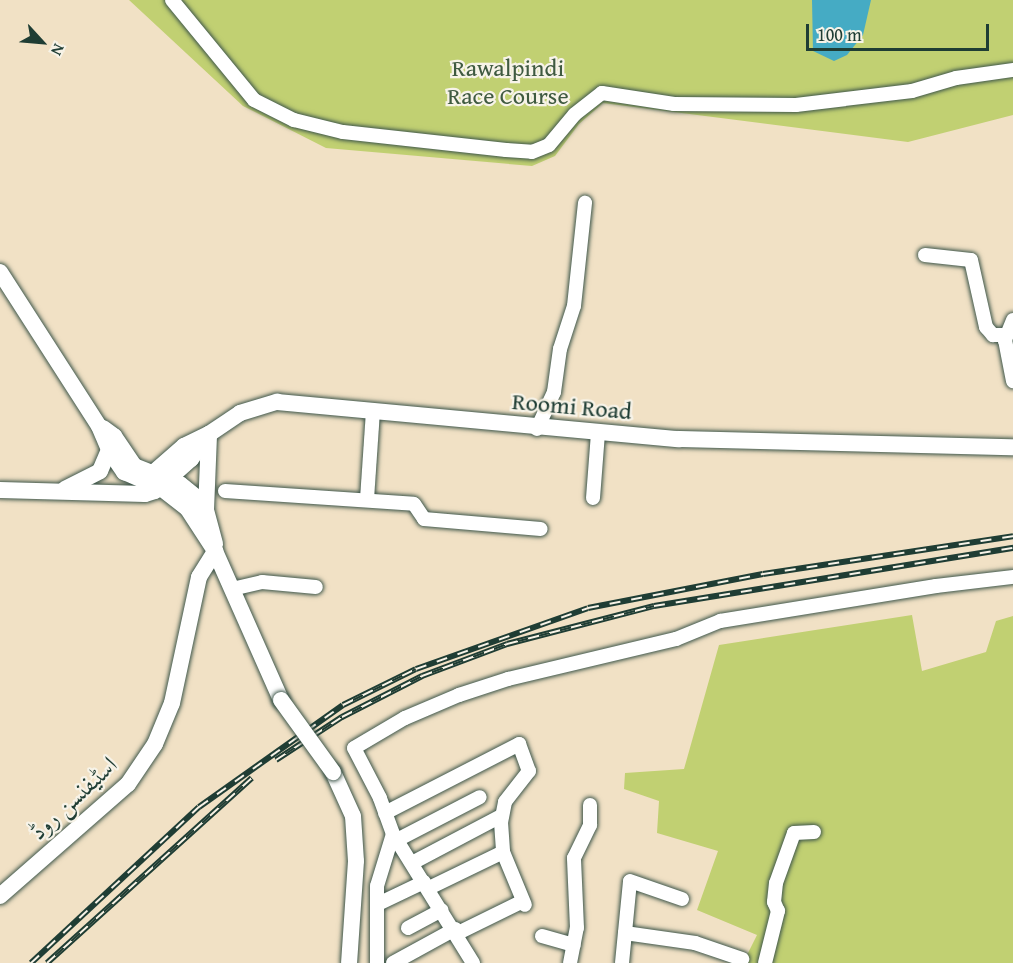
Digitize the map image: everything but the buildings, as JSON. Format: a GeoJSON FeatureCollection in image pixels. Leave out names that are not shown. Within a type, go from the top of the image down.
{"type":"FeatureCollection","features":[{"type":"Feature","properties":{"kind":"street"},"geometry":{"type":"LineString","coordinates":[[172,0],[254,100],[294,120],[343,132],[506,150],[532,152],[549,145],[574,114],[602,93],[674,104],[796,105],[912,91],[956,78],[1013,70]]}},
{"type":"Feature","properties":{"kind":"street"},"geometry":{"type":"LineString","coordinates":[[537,429],[554,392],[560,349],[574,306],[585,203]]}},
{"type":"Feature","properties":{"kind":"street"},"geometry":{"type":"LineString","coordinates":[[925,255],[971,260],[986,327],[993,334],[1006,335]]}},
{"type":"Feature","properties":{"kind":"street"},"geometry":{"type":"LineString","coordinates":[[0,272],[99,426],[108,450],[124,472],[196,497],[206,510]]}},
{"type":"Feature","properties":{"kind":"street"},"geometry":{"type":"LineString","coordinates":[[1013,320],[1006,335],[1013,381]]}},
{"type":"Feature","properties":{"kind":"street","name":"Roomi Road"},"geometry":{"type":"LineString","coordinates":[[151,483],[209,434],[240,413],[277,402],[537,429],[678,439],[1013,447]]}},
{"type":"Feature","properties":{"kind":"street"},"geometry":{"type":"LineString","coordinates":[[367,499],[373,411]]}},
{"type":"Feature","properties":{"kind":"street"},"geometry":{"type":"LineString","coordinates":[[99,426],[114,436],[134,466],[151,483],[187,508],[215,551],[281,700],[333,772],[353,816],[357,861],[349,963]]}},
{"type":"Feature","properties":{"kind":"street"},"geometry":{"type":"LineString","coordinates":[[593,498],[598,433]]}},
{"type":"Feature","properties":{"kind":"street"},"geometry":{"type":"LineString","coordinates":[[209,434],[206,510],[215,551]]}},
{"type":"Feature","properties":{"kind":"street"},"geometry":{"type":"LineString","coordinates":[[57,492],[100,471],[108,450]]}},
{"type":"Feature","properties":{"kind":"street"},"geometry":{"type":"LineString","coordinates":[[0,490],[57,492],[151,483]]}},
{"type":"Feature","properties":{"kind":"street"},"geometry":{"type":"LineString","coordinates":[[225,491],[414,504],[424,519],[541,529]]}},
{"type":"Feature","properties":{"kind":"street","name":"اسٹیفنسن روڈ"},"geometry":{"type":"LineString","coordinates":[[0,896],[128,784],[155,744],[172,703],[199,577],[215,551]]}},
{"type":"Feature","properties":{"kind":"street"},"geometry":{"type":"LineString","coordinates":[[473,963],[457,931],[395,837],[354,748],[405,718],[459,695],[508,679],[676,639],[720,621],[936,586],[1013,577]]}},
{"type":"Feature","properties":{"kind":"street"},"geometry":{"type":"LineString","coordinates":[[232,589],[262,582],[316,587]]}},
{"type":"Feature","properties":{"kind":"street"},"geometry":{"type":"LineString","coordinates":[[385,813],[519,744],[529,771],[505,802],[501,816],[503,852],[524,903],[457,931],[393,963]]}},
{"type":"Feature","properties":{"kind":"street"},"geometry":{"type":"LineString","coordinates":[[377,963],[377,886],[395,837],[480,797]]}},
{"type":"Feature","properties":{"kind":"street"},"geometry":{"type":"LineString","coordinates":[[570,963],[577,928],[574,858],[590,825],[590,805]]}},
{"type":"Feature","properties":{"kind":"street"},"geometry":{"type":"LineString","coordinates":[[412,863],[501,816]]}},
{"type":"Feature","properties":{"kind":"street"},"geometry":{"type":"LineString","coordinates":[[765,963],[778,911],[774,902],[776,883],[794,833],[814,832]]}},
{"type":"Feature","properties":{"kind":"street"},"geometry":{"type":"LineString","coordinates":[[378,904],[503,852]]}},
{"type":"Feature","properties":{"kind":"street"},"geometry":{"type":"LineString","coordinates":[[622,963],[630,881],[682,898]]}},
{"type":"Feature","properties":{"kind":"street"},"geometry":{"type":"LineString","coordinates":[[408,928],[442,910]]}},
{"type":"Feature","properties":{"kind":"street"},"geometry":{"type":"LineString","coordinates":[[625,933],[703,944],[742,959]]}},
{"type":"Feature","properties":{"kind":"street"},"geometry":{"type":"LineString","coordinates":[[542,936],[574,945]]}},
{"type":"Feature","properties":{"kind":"green space","name":"Rawalpindi Race Course"},"geometry":{"type":"Polygon","coordinates":[[[129,0],[1013,0],[1013,115],[908,142],[603,103],[579,124],[555,156],[532,166],[326,148],[243,106],[129,0]]]}},
{"type":"Feature","properties":{"kind":"green space"},"geometry":{"type":"Polygon","coordinates":[[[912,615],[922,671],[986,652],[996,621],[1013,616],[1013,963],[743,963],[757,935],[697,910],[718,851],[657,833],[659,801],[624,789],[625,773],[684,769],[719,645],[912,615]]]}},
{"type":"Feature","properties":{"kind":"water"},"geometry":{"type":"Polygon","coordinates":[[[812,0],[871,0],[863,35],[847,55],[834,61],[813,51],[812,0]]]}},
{"type":"Feature","properties":{"kind":"railway"},"geometry":{"type":"LineString","coordinates":[[31,963],[199,807],[343,705],[416,669],[588,608],[763,574],[1013,536]]}},
{"type":"Feature","properties":{"kind":"railway"},"geometry":{"type":"LineString","coordinates":[[276,760],[342,717],[422,676],[507,644],[654,606],[1013,548]]}},
{"type":"Feature","properties":{"kind":"railway"},"geometry":{"type":"LineString","coordinates":[[47,963],[252,778]]}}]}
